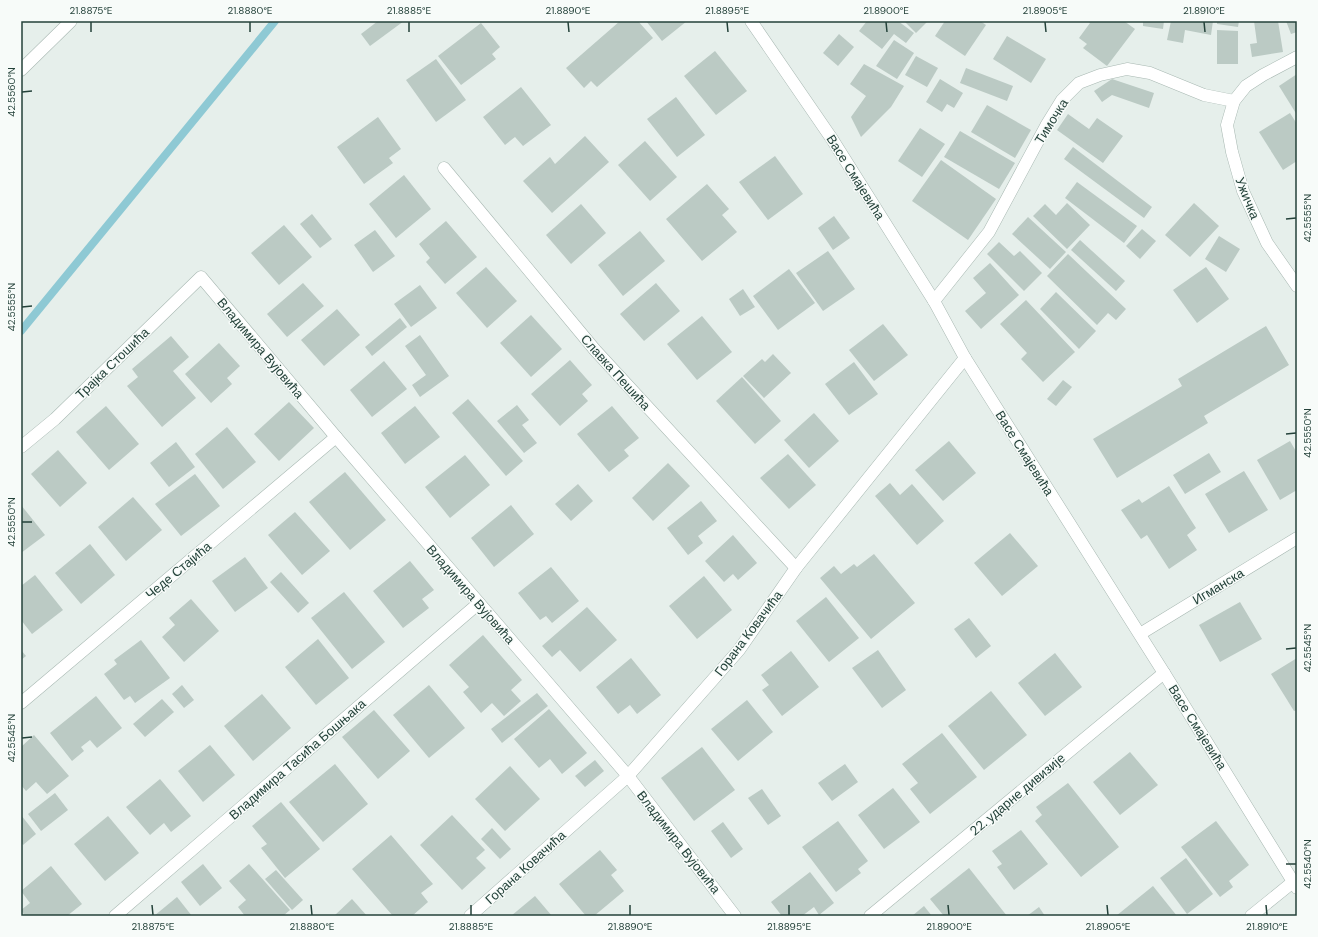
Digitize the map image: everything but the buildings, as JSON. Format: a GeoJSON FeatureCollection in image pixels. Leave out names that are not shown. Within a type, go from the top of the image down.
{"type":"FeatureCollection","features":[{"type":"Feature","properties":{"kind":"street"},"geometry":{"type":"LineString","coordinates":[[21,70],[71,21]]}},
{"type":"Feature","properties":{"kind":"street","name":"Васе Смајевића"},"geometry":{"type":"LineString","coordinates":[[751,21],[832,139],[934,302],[965,358],[1140,634],[1295,885]]}},
{"type":"Feature","properties":{"kind":"street"},"geometry":{"type":"LineString","coordinates":[[1234,101],[1246,86],[1297,57]]}},
{"type":"Feature","properties":{"kind":"street","name":"Тимочка"},"geometry":{"type":"LineString","coordinates":[[934,302],[989,232],[1046,126],[1062,100],[1079,83],[1100,75],[1127,69],[1150,73],[1204,95],[1234,101]]}},
{"type":"Feature","properties":{"kind":"street","name":"Ужичка"},"geometry":{"type":"LineString","coordinates":[[1234,101],[1227,125],[1232,152],[1243,191],[1267,243],[1297,286]]}},
{"type":"Feature","properties":{"kind":"street","name":"Славка Пешића"},"geometry":{"type":"LineString","coordinates":[[444,168],[595,350],[796,568]]}},
{"type":"Feature","properties":{"kind":"street","name":"Владимира Вујовића"},"geometry":{"type":"LineString","coordinates":[[201,277],[336,437],[628,776],[735,916]]}},
{"type":"Feature","properties":{"kind":"street","name":"Трајка Стошића"},"geometry":{"type":"LineString","coordinates":[[21,447],[55,418],[201,277]]}},
{"type":"Feature","properties":{"kind":"street","name":"Горана Ковачића"},"geometry":{"type":"LineString","coordinates":[[470,916],[628,776],[739,650],[796,568],[965,358]]}},
{"type":"Feature","properties":{"kind":"street","name":"Чеде Стајића"},"geometry":{"type":"LineString","coordinates":[[21,703],[336,437]]}},
{"type":"Feature","properties":{"kind":"street","name":"Игманска"},"geometry":{"type":"LineString","coordinates":[[1140,634],[1297,538]]}},
{"type":"Feature","properties":{"kind":"street","name":"Владимира Тасића Бошњака"},"geometry":{"type":"LineString","coordinates":[[115,916],[479,603]]}},
{"type":"Feature","properties":{"kind":"street","name":"22. ударне дивизије"},"geometry":{"type":"LineString","coordinates":[[870,916],[1164,673]]}},
{"type":"Feature","properties":{"kind":"street"},"geometry":{"type":"LineString","coordinates":[[1251,916],[1295,885]]}},
{"type":"Feature","properties":{"kind":"waterway"},"geometry":{"type":"LineString","coordinates":[[21,331],[275,21]]}}]}
